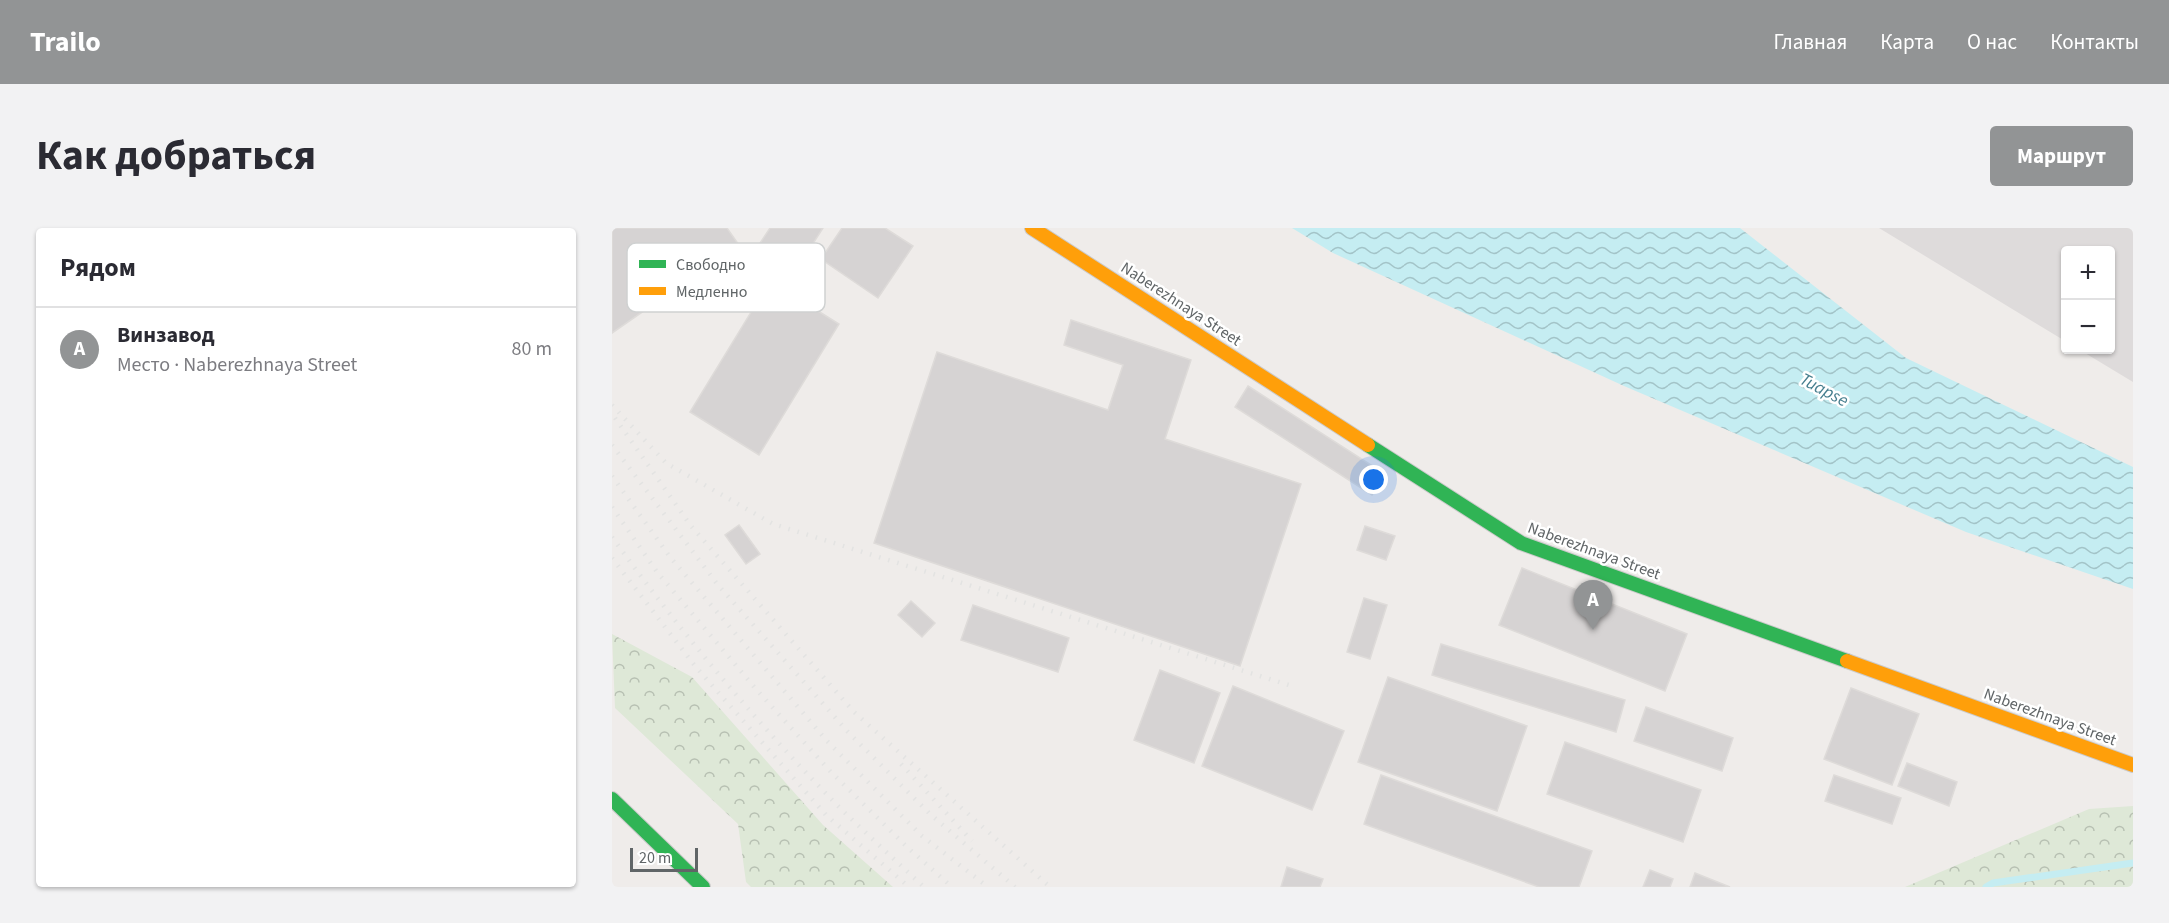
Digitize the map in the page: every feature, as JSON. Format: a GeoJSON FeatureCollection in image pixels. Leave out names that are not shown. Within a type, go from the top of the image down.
{"type":"FeatureCollection","features":[{"type":"Feature","properties":{"kind":"street","name":"Naberezhnaya Street"},"geometry":{"type":"LineString","coordinates":[[1032,228],[1521,543],[2133,765]]}},
{"type":"Feature","properties":{"kind":"street"},"geometry":{"type":"LineString","coordinates":[[612,800],[704,887]]}},
{"type":"Feature","properties":{"kind":"shaded area"},"geometry":{"type":"Polygon","coordinates":[[[1879,228],[2133,228],[2133,382],[2087,354],[2115,354],[2115,246],[2061,246],[2061,339],[1879,228]]]}},
{"type":"Feature","properties":{"kind":"green space"},"geometry":{"type":"Polygon","coordinates":[[[612,634],[692,677],[823,825],[893,887],[751,887],[746,882],[738,824],[615,708],[612,634]]]}},
{"type":"Feature","properties":{"kind":"green space"},"geometry":{"type":"Polygon","coordinates":[[[2133,806],[2133,887],[1905,887],[2089,809],[2133,806]]]}},
{"type":"Feature","properties":{"kind":"water","name":"Tuapse"},"geometry":{"type":"Polygon","coordinates":[[[1292,228],[1740,228],[1906,358],[2133,467],[2133,589],[1966,532],[1624,386],[1333,253],[1292,228]]]}},
{"type":"Feature","properties":{"kind":"building"},"geometry":{"type":"Polygon","coordinates":[[[612,228],[727,228],[738,243],[627,243],[627,312],[642,312],[612,333],[612,228]]]}},
{"type":"Feature","properties":{"kind":"building"},"geometry":{"type":"Polygon","coordinates":[[[770,228],[823,228],[813,243],[760,243],[770,228]]]}},
{"type":"Feature","properties":{"kind":"building"},"geometry":{"type":"Polygon","coordinates":[[[842,228],[885,228],[913,246],[878,298],[825,262],[825,253],[842,228]]]}},
{"type":"Feature","properties":{"kind":"building"},"geometry":{"type":"Polygon","coordinates":[[[751,312],[820,312],[839,324],[759,455],[690,412],[751,312]]]}},
{"type":"Feature","properties":{"kind":"building"},"geometry":{"type":"Polygon","coordinates":[[[1071,320],[1191,360],[1165,439],[1301,484],[1240,666],[874,543],[937,352],[1108,410],[1123,365],[1064,345],[1071,320]]]}},
{"type":"Feature","properties":{"kind":"building"},"geometry":{"type":"Polygon","coordinates":[[[1248,386],[1385,474],[1372,495],[1235,407],[1248,386]]]}},
{"type":"Feature","properties":{"kind":"building"},"geometry":{"type":"Polygon","coordinates":[[[739,525],[760,554],[746,564],[725,535],[739,525]]]}},
{"type":"Feature","properties":{"kind":"building"},"geometry":{"type":"Polygon","coordinates":[[[1365,526],[1395,536],[1386,560],[1357,550],[1365,526]]]}},
{"type":"Feature","properties":{"kind":"building"},"geometry":{"type":"Polygon","coordinates":[[[1522,568],[1687,634],[1665,691],[1499,625],[1522,568]]]}},
{"type":"Feature","properties":{"kind":"building"},"geometry":{"type":"Polygon","coordinates":[[[1364,598],[1387,605],[1370,659],[1347,652],[1364,598]]]}},
{"type":"Feature","properties":{"kind":"building"},"geometry":{"type":"Polygon","coordinates":[[[911,601],[935,623],[922,637],[898,615],[911,601]]]}},
{"type":"Feature","properties":{"kind":"building"},"geometry":{"type":"Polygon","coordinates":[[[973,605],[1069,638],[1058,672],[961,640],[973,605]]]}},
{"type":"Feature","properties":{"kind":"building"},"geometry":{"type":"Polygon","coordinates":[[[1441,644],[1625,700],[1616,732],[1432,675],[1441,644]]]}},
{"type":"Feature","properties":{"kind":"building"},"geometry":{"type":"Polygon","coordinates":[[[1160,670],[1220,693],[1194,763],[1134,740],[1160,670]]]}},
{"type":"Feature","properties":{"kind":"building"},"geometry":{"type":"Polygon","coordinates":[[[1388,677],[1527,726],[1497,811],[1358,762],[1388,677]]]}},
{"type":"Feature","properties":{"kind":"building"},"geometry":{"type":"Polygon","coordinates":[[[1233,686],[1344,731],[1312,810],[1202,766],[1233,686]]]}},
{"type":"Feature","properties":{"kind":"building"},"geometry":{"type":"Polygon","coordinates":[[[1851,688],[1919,714],[1892,785],[1824,759],[1851,688]]]}},
{"type":"Feature","properties":{"kind":"building"},"geometry":{"type":"Polygon","coordinates":[[[1646,707],[1733,738],[1722,771],[1634,741],[1646,707]]]}},
{"type":"Feature","properties":{"kind":"building"},"geometry":{"type":"Polygon","coordinates":[[[1565,742],[1701,790],[1683,842],[1547,794],[1565,742]]]}},
{"type":"Feature","properties":{"kind":"building"},"geometry":{"type":"Polygon","coordinates":[[[1907,763],[1957,782],[1949,806],[1898,786],[1907,763]]]}},
{"type":"Feature","properties":{"kind":"building"},"geometry":{"type":"Polygon","coordinates":[[[1381,775],[1592,851],[1579,887],[1539,887],[1364,824],[1381,775]]]}},
{"type":"Feature","properties":{"kind":"building"},"geometry":{"type":"Polygon","coordinates":[[[1834,775],[1901,798],[1892,824],[1825,801],[1834,775]]]}},
{"type":"Feature","properties":{"kind":"building"},"geometry":{"type":"Polygon","coordinates":[[[1287,867],[1323,879],[1320,887],[1281,887],[1287,867]]]}},
{"type":"Feature","properties":{"kind":"building"},"geometry":{"type":"Polygon","coordinates":[[[1650,870],[1673,879],[1670,887],[1643,887],[1650,870]]]}},
{"type":"Feature","properties":{"kind":"building"},"geometry":{"type":"Polygon","coordinates":[[[1695,873],[1730,887],[1690,887],[1695,873]]]}},
{"type":"Feature","properties":{"kind":"waterway"},"geometry":{"type":"LineString","coordinates":[[1986,887],[1993,883],[2133,863]]}},
{"type":"Feature","properties":{"kind":"railway"},"geometry":{"type":"LineString","coordinates":[[612,405],[666,463],[773,524],[1292,686]]}},
{"type":"Feature","properties":{"kind":"railway"},"geometry":{"type":"LineString","coordinates":[[615,418],[691,526],[854,712],[1050,887]]}},
{"type":"Feature","properties":{"kind":"railway"},"geometry":{"type":"LineString","coordinates":[[612,445],[718,585],[848,732],[930,814],[1015,887]]}},
{"type":"Feature","properties":{"kind":"railway"},"geometry":{"type":"LineString","coordinates":[[612,476],[670,557],[827,741],[922,836],[988,887]]}},
{"type":"Feature","properties":{"kind":"railway"},"geometry":{"type":"LineString","coordinates":[[612,507],[657,572],[755,688],[830,771],[907,847],[952,887]]}},
{"type":"Feature","properties":{"kind":"railway"},"geometry":{"type":"LineString","coordinates":[[612,537],[666,609],[752,713],[844,812],[924,887]]}},
{"type":"Feature","properties":{"kind":"railway"},"geometry":{"type":"LineString","coordinates":[[612,558],[695,666],[826,815],[909,887]]}},
{"type":"Feature","properties":{"kind":"railway"},"geometry":{"type":"LineString","coordinates":[[901,764],[972,841]]}},
{"type":"Feature","properties":{"kind":"traffic: fast"},"geometry":{"type":"LineString","coordinates":[[1368,445],[1521,543],[1847,661]]}},
{"type":"Feature","properties":{"kind":"traffic: fast"},"geometry":{"type":"LineString","coordinates":[[612,799],[703,887]]}},
{"type":"Feature","properties":{"kind":"traffic: slow"},"geometry":{"type":"LineString","coordinates":[[1032,228],[1368,445]]}},
{"type":"Feature","properties":{"kind":"traffic: slow"},"geometry":{"type":"LineString","coordinates":[[1847,661],[2133,765]]}},
{"type":"Feature","properties":{"kind":"place","name":"Винзавод"},"geometry":{"type":"Point","coordinates":[1593,630]}}]}
